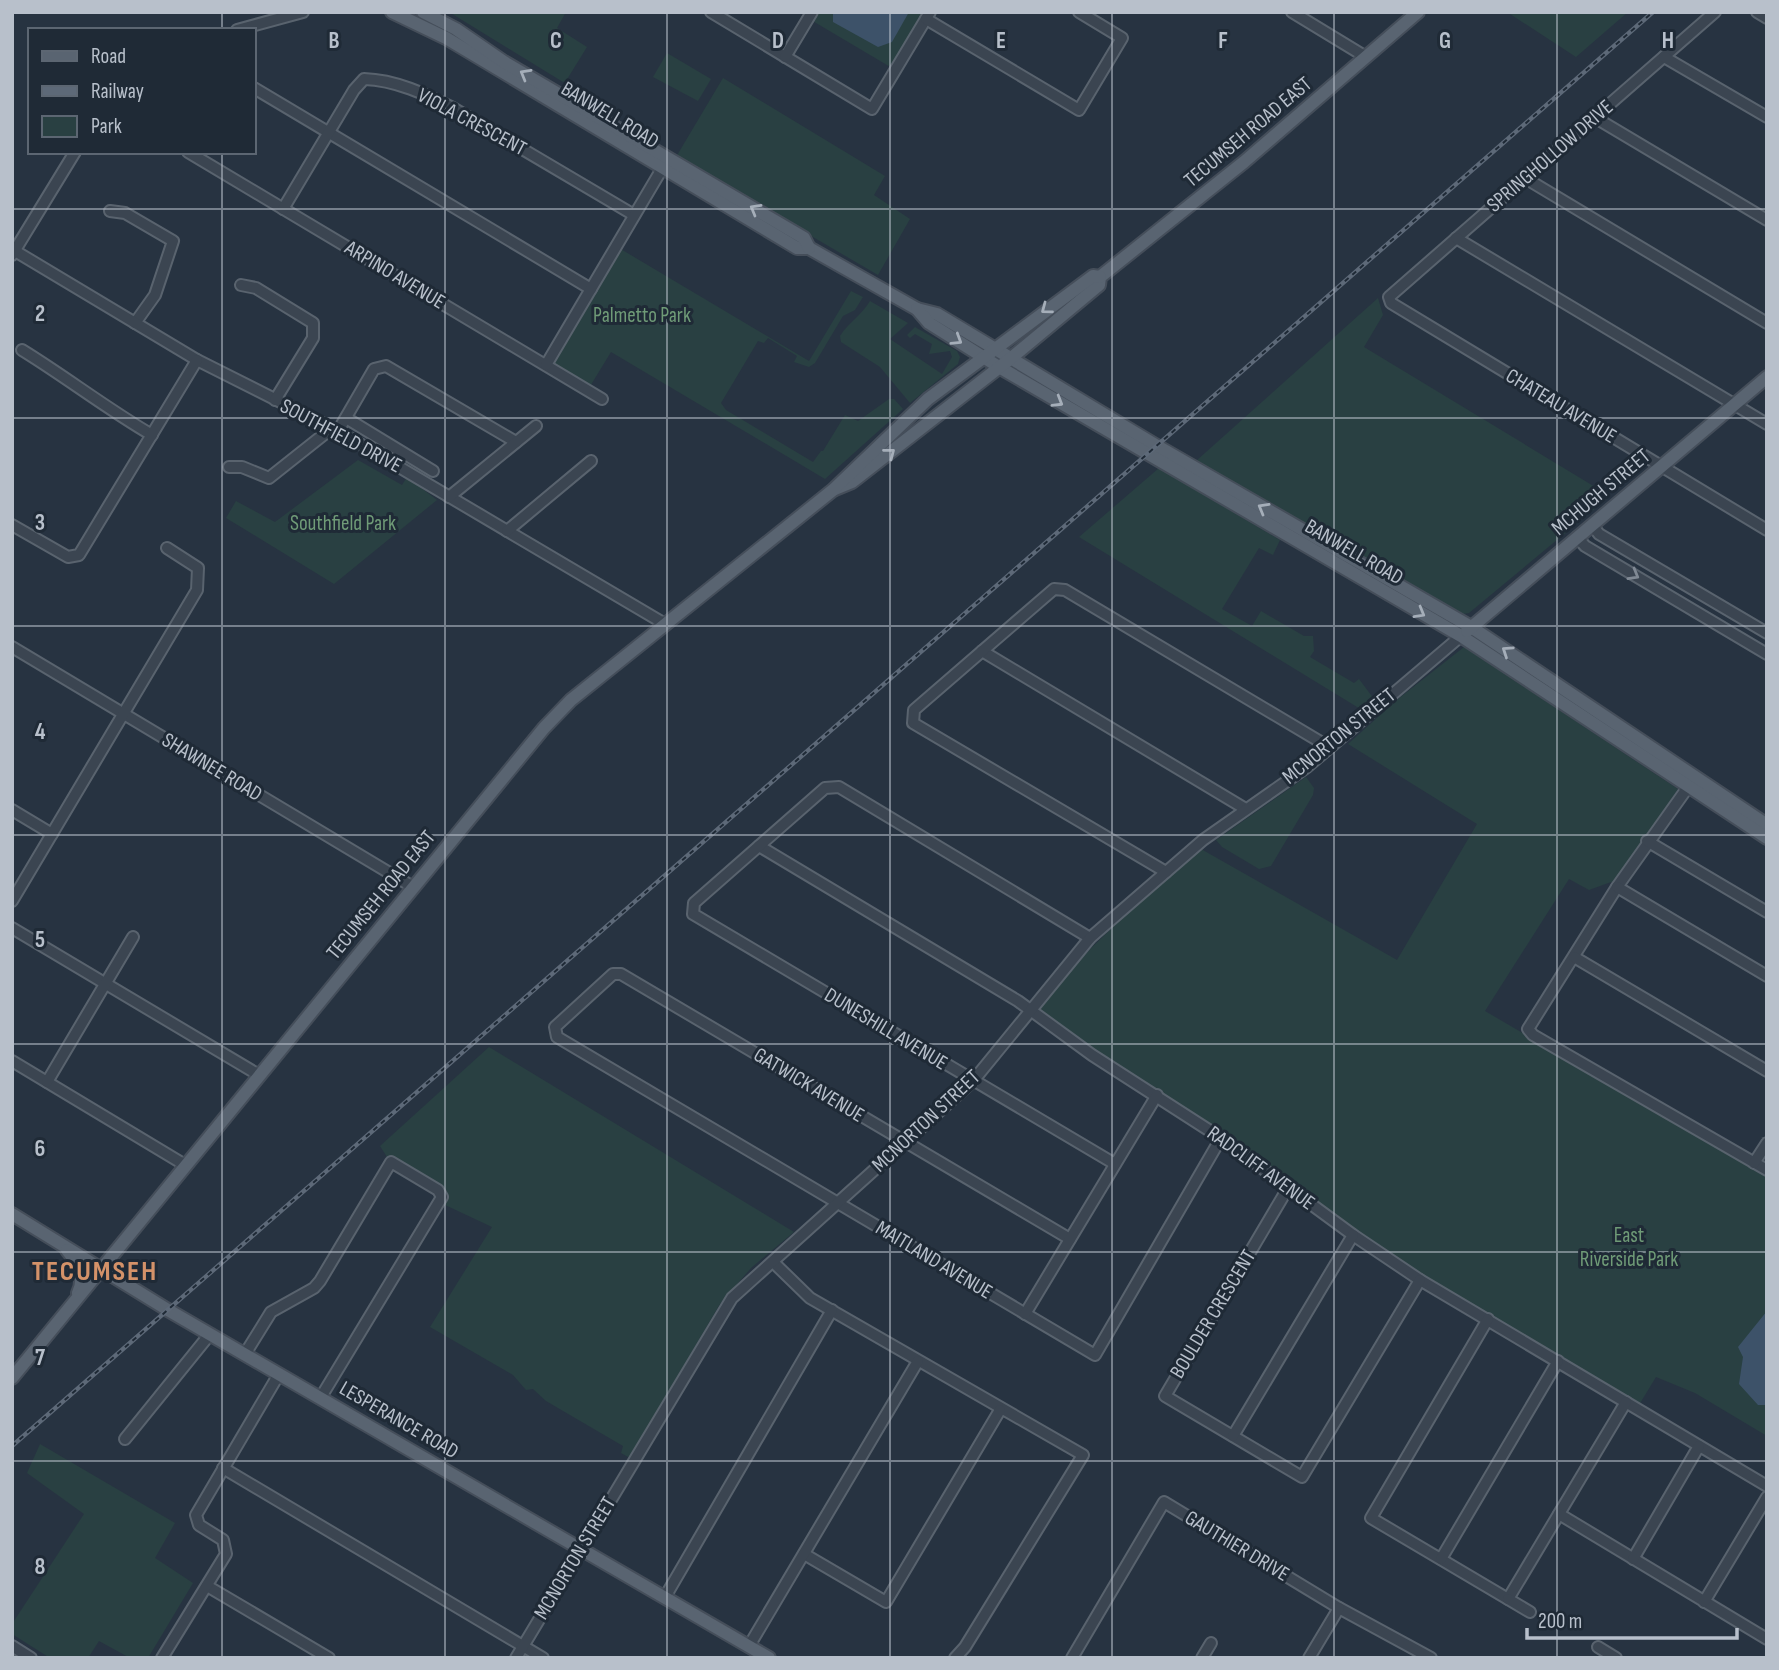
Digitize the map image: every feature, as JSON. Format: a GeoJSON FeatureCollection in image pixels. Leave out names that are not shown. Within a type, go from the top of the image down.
{"type":"FeatureCollection","features":[{"type":"Feature","properties":{"kind":"main road","name":"BANWELL ROAD"},"geometry":{"type":"LineString","coordinates":[[392,12],[446,38],[665,163]]}},
{"type":"Feature","properties":{"kind":"main road","name":"BANWELL ROAD"},"geometry":{"type":"LineString","coordinates":[[423,12],[444,22],[797,248],[809,248],[917,309],[937,314],[1466,632],[1691,782],[1767,838]]}},
{"type":"Feature","properties":{"kind":"main road","name":"TECUMSEH ROAD EAST"},"geometry":{"type":"LineString","coordinates":[[833,490],[852,482],[1010,359],[1099,285],[1100,277],[1244,162],[1418,12]]}},
{"type":"Feature","properties":{"kind":"main road","name":"TECUMSEH ROAD EAST"},"geometry":{"type":"LineString","coordinates":[[12,1378],[544,728],[571,700],[833,490],[928,399],[1093,276],[1100,277]]}},
{"type":"Feature","properties":{"kind":"main road","name":"BANWELL ROAD"},"geometry":{"type":"LineString","coordinates":[[917,309],[929,323],[999,367],[1466,632]]}},
{"type":"Feature","properties":{"kind":"main road","name":"MCHUGH STREET"},"geometry":{"type":"LineString","coordinates":[[1466,632],[1767,377]]}},
{"type":"Feature","properties":{"kind":"main road","name":"BANWELL ROAD"},"geometry":{"type":"LineString","coordinates":[[1691,782],[1767,825]]}},
{"type":"Feature","properties":{"kind":"main road","name":"LESPERANCE ROAD"},"geometry":{"type":"LineString","coordinates":[[12,1214],[210,1334],[769,1658]]}},
{"type":"Feature","properties":{"kind":"main road"},"geometry":{"type":"LineString","coordinates":[[63,1244],[80,1269],[82,1286],[74,1303]]}},
{"type":"Feature","properties":{"kind":"street"},"geometry":{"type":"LineString","coordinates":[[244,28],[303,12]]}},
{"type":"Feature","properties":{"kind":"street"},"geometry":{"type":"LineString","coordinates":[[711,12],[872,109],[928,16],[1079,110],[1122,38],[1079,12]]}},
{"type":"Feature","properties":{"kind":"street"},"geometry":{"type":"LineString","coordinates":[[785,57],[812,12]]}},
{"type":"Feature","properties":{"kind":"street"},"geometry":{"type":"LineString","coordinates":[[1292,12],[1366,57]]}},
{"type":"Feature","properties":{"kind":"street","name":"SPRINGHOLLOW DRIVE"},"geometry":{"type":"LineString","coordinates":[[1391,303],[1389,297],[1715,12]]}},
{"type":"Feature","properties":{"kind":"street"},"geometry":{"type":"LineString","coordinates":[[1757,12],[1767,18]]}},
{"type":"Feature","properties":{"kind":"street"},"geometry":{"type":"LineString","coordinates":[[1664,57],[1767,117]]}},
{"type":"Feature","properties":{"kind":"street","name":"VIOLA CRESCENT"},"geometry":{"type":"LineString","coordinates":[[283,209],[354,90],[364,79],[380,79],[422,93],[453,108],[635,215]]}},
{"type":"Feature","properties":{"kind":"street"},"geometry":{"type":"LineString","coordinates":[[256,89],[591,289]]}},
{"type":"Feature","properties":{"kind":"street"},"geometry":{"type":"LineString","coordinates":[[1594,117],[1767,220]]}},
{"type":"Feature","properties":{"kind":"street"},"geometry":{"type":"LineString","coordinates":[[14,253],[74,154]]}},
{"type":"Feature","properties":{"kind":"street","name":"ARPINO AVENUE"},"geometry":{"type":"LineString","coordinates":[[191,154],[602,399]]}},
{"type":"Feature","properties":{"kind":"street"},"geometry":{"type":"LineString","coordinates":[[546,365],[665,163]]}},
{"type":"Feature","properties":{"kind":"street"},"geometry":{"type":"LineString","coordinates":[[1525,178],[1767,323]]}},
{"type":"Feature","properties":{"kind":"street"},"geometry":{"type":"LineString","coordinates":[[110,211],[124,214],[173,241],[155,295],[135,323]]}},
{"type":"Feature","properties":{"kind":"street"},"geometry":{"type":"LineString","coordinates":[[1456,238],[1767,424]]}},
{"type":"Feature","properties":{"kind":"street","name":"SOUTHFIELD DRIVE"},"geometry":{"type":"LineString","coordinates":[[14,253],[197,360],[335,430],[665,624]]}},
{"type":"Feature","properties":{"kind":"street"},"geometry":{"type":"LineString","coordinates":[[241,285],[256,288],[313,323],[313,338],[275,400]]}},
{"type":"Feature","properties":{"kind":"street","name":"CHATEAU AVENUE"},"geometry":{"type":"LineString","coordinates":[[1391,303],[1767,530]]}},
{"type":"Feature","properties":{"kind":"street"},"geometry":{"type":"LineString","coordinates":[[22,350],[78,384],[117,415],[152,435]]}},
{"type":"Feature","properties":{"kind":"street"},"geometry":{"type":"LineString","coordinates":[[14,531],[68,557],[79,555],[197,360]]}},
{"type":"Feature","properties":{"kind":"street"},"geometry":{"type":"LineString","coordinates":[[229,467],[242,467],[269,478],[335,430],[346,418],[374,369],[386,366],[516,442]]}},
{"type":"Feature","properties":{"kind":"street"},"geometry":{"type":"LineString","coordinates":[[346,418],[433,471]]}},
{"type":"Feature","properties":{"kind":"street"},"geometry":{"type":"LineString","coordinates":[[449,497],[536,426]]}},
{"type":"Feature","properties":{"kind":"street"},"geometry":{"type":"LineString","coordinates":[[506,531],[591,461]]}},
{"type":"Feature","properties":{"kind":"street"},"geometry":{"type":"LineString","coordinates":[[1592,525],[1599,534],[1767,634]]}},
{"type":"Feature","properties":{"kind":"street"},"geometry":{"type":"LineString","coordinates":[[1577,537],[1586,546],[1767,654]]}},
{"type":"Feature","properties":{"kind":"street"},"geometry":{"type":"LineString","coordinates":[[12,901],[197,590],[198,568],[167,548]]}},
{"type":"Feature","properties":{"kind":"street"},"geometry":{"type":"LineString","coordinates":[[1680,601],[1688,587]]}},
{"type":"Feature","properties":{"kind":"street"},"geometry":{"type":"LineString","coordinates":[[1166,872],[914,723],[914,710],[1054,589],[1065,590],[1329,747]]}},
{"type":"Feature","properties":{"kind":"street","name":"MCNORTON STREET"},"geometry":{"type":"LineString","coordinates":[[516,1658],[732,1298],[973,1081],[1090,938],[1244,808],[1307,767],[1466,632]]}},
{"type":"Feature","properties":{"kind":"street","name":"SHAWNEE ROAD"},"geometry":{"type":"LineString","coordinates":[[12,647],[413,887]]}},
{"type":"Feature","properties":{"kind":"street"},"geometry":{"type":"LineString","coordinates":[[982,651],[1244,808]]}},
{"type":"Feature","properties":{"kind":"street"},"geometry":{"type":"LineString","coordinates":[[1691,782],[1647,841],[1528,1029],[1533,1035],[1767,1170]]}},
{"type":"Feature","properties":{"kind":"street"},"geometry":{"type":"LineString","coordinates":[[759,846],[825,788],[839,787],[1090,938]]}},
{"type":"Feature","properties":{"kind":"street"},"geometry":{"type":"LineString","coordinates":[[12,810],[52,834]]}},
{"type":"Feature","properties":{"kind":"street"},"geometry":{"type":"LineString","coordinates":[[1647,841],[1767,912]]}},
{"type":"Feature","properties":{"kind":"street","name":"DUNESHILL AVENUE"},"geometry":{"type":"LineString","coordinates":[[759,846],[694,903],[694,914],[1115,1164]]}},
{"type":"Feature","properties":{"kind":"street","name":"RADCLIFF AVENUE"},"geometry":{"type":"LineString","coordinates":[[759,846],[1030,1010],[1092,1055],[1221,1138],[1353,1235],[1420,1280],[1767,1486]]}},
{"type":"Feature","properties":{"kind":"street"},"geometry":{"type":"LineString","coordinates":[[1617,887],[1767,976]]}},
{"type":"Feature","properties":{"kind":"street"},"geometry":{"type":"LineString","coordinates":[[12,928],[259,1075]]}},
{"type":"Feature","properties":{"kind":"street"},"geometry":{"type":"LineString","coordinates":[[47,1082],[133,937]]}},
{"type":"Feature","properties":{"kind":"street"},"geometry":{"type":"LineString","coordinates":[[1574,957],[1767,1071]]}},
{"type":"Feature","properties":{"kind":"street","name":"GATWICK AVENUE"},"geometry":{"type":"LineString","coordinates":[[557,1037],[555,1027],[613,975],[621,974],[1070,1240]]}},
{"type":"Feature","properties":{"kind":"street","name":"MAITLAND AVENUE"},"geometry":{"type":"LineString","coordinates":[[557,1037],[1095,1355],[1221,1138]]}},
{"type":"Feature","properties":{"kind":"street"},"geometry":{"type":"LineString","coordinates":[[12,1061],[185,1165]]}},
{"type":"Feature","properties":{"kind":"street"},"geometry":{"type":"LineString","coordinates":[[1025,1314],[1157,1095]]}},
{"type":"Feature","properties":{"kind":"street"},"geometry":{"type":"LineString","coordinates":[[1755,1163],[1767,1143]]}},
{"type":"Feature","properties":{"kind":"street"},"geometry":{"type":"LineString","coordinates":[[245,1354],[271,1312],[314,1288],[391,1162],[438,1190],[442,1196],[321,1397]]}},
{"type":"Feature","properties":{"kind":"street","name":"BOULDER CRESCENT"},"geometry":{"type":"LineString","coordinates":[[1288,1188],[1165,1396],[1302,1477],[1420,1280]]}},
{"type":"Feature","properties":{"kind":"street"},"geometry":{"type":"LineString","coordinates":[[1233,1436],[1353,1235]]}},
{"type":"Feature","properties":{"kind":"street"},"geometry":{"type":"LineString","coordinates":[[773,1262],[810,1298],[1083,1455],[965,1647],[955,1658]]}},
{"type":"Feature","properties":{"kind":"street"},"geometry":{"type":"LineString","coordinates":[[665,1597],[832,1310]]}},
{"type":"Feature","properties":{"kind":"street"},"geometry":{"type":"LineString","coordinates":[[1488,1319],[1371,1518],[1530,1612]]}},
{"type":"Feature","properties":{"kind":"street"},"geometry":{"type":"LineString","coordinates":[[125,1439],[210,1334]]}},
{"type":"Feature","properties":{"kind":"street"},"geometry":{"type":"LineString","coordinates":[[1441,1559],[1558,1360]]}},
{"type":"Feature","properties":{"kind":"street"},"geometry":{"type":"LineString","coordinates":[[749,1646],[918,1361]]}},
{"type":"Feature","properties":{"kind":"street"},"geometry":{"type":"LineString","coordinates":[[162,1658],[226,1554],[223,1540],[199,1525],[196,1515],[279,1374]]}},
{"type":"Feature","properties":{"kind":"street"},"geometry":{"type":"LineString","coordinates":[[1508,1599],[1626,1402]]}},
{"type":"Feature","properties":{"kind":"street"},"geometry":{"type":"LineString","coordinates":[[804,1554],[886,1602],[1000,1409]]}},
{"type":"Feature","properties":{"kind":"street"},"geometry":{"type":"LineString","coordinates":[[1633,1559],[1699,1446]]}},
{"type":"Feature","properties":{"kind":"street"},"geometry":{"type":"LineString","coordinates":[[223,1468],[543,1658]]}},
{"type":"Feature","properties":{"kind":"street"},"geometry":{"type":"LineString","coordinates":[[1704,1602],[1767,1497]]}},
{"type":"Feature","properties":{"kind":"street","name":"GAUTHIER DRIVE"},"geometry":{"type":"LineString","coordinates":[[1072,1658],[1164,1502],[1339,1608],[1431,1658]]}},
{"type":"Feature","properties":{"kind":"street"},"geometry":{"type":"LineString","coordinates":[[1559,1514],[1767,1639]]}},
{"type":"Feature","properties":{"kind":"street"},"geometry":{"type":"LineString","coordinates":[[207,1586],[329,1658]]}},
{"type":"Feature","properties":{"kind":"street"},"geometry":{"type":"LineString","coordinates":[[1309,1658],[1339,1608]]}},
{"type":"Feature","properties":{"kind":"street"},"geometry":{"type":"LineString","coordinates":[[1202,1658],[1211,1643]]}},
{"type":"Feature","properties":{"kind":"street"},"geometry":{"type":"LineString","coordinates":[[12,1646],[31,1658]]}},
{"type":"Feature","properties":{"kind":"street"},"geometry":{"type":"LineString","coordinates":[[1598,1647],[1616,1658]]}},
{"type":"Feature","properties":{"kind":"green space"},"geometry":{"type":"Polygon","coordinates":[[[449,12],[566,12],[557,28],[587,47],[563,82],[449,12]]]}},
{"type":"Feature","properties":{"kind":"green space"},"geometry":{"type":"Polygon","coordinates":[[[816,12],[925,12],[892,68],[811,20],[816,12]]]}},
{"type":"Feature","properties":{"kind":"green space"},"geometry":{"type":"Polygon","coordinates":[[[1507,12],[1628,12],[1576,57],[1507,12]]]}},
{"type":"Feature","properties":{"kind":"green space"},"geometry":{"type":"Polygon","coordinates":[[[667,53],[711,79],[698,101],[653,77],[667,53]]]}},
{"type":"Feature","properties":{"kind":"green space"},"geometry":{"type":"Polygon","coordinates":[[[723,78],[885,176],[874,195],[910,219],[878,275],[676,157],[723,78]]]}},
{"type":"Feature","properties":{"kind":"green space","name":"Palmetto Park"},"geometry":{"type":"Polygon","coordinates":[[[619,248],[809,361],[851,291],[863,297],[855,310],[843,316],[815,363],[809,367],[794,362],[797,356],[768,338],[764,343],[758,341],[721,403],[726,410],[813,462],[845,415],[858,421],[889,399],[894,399],[903,409],[825,479],[611,352],[589,388],[557,368],[553,361],[619,248]]]}},
{"type":"Feature","properties":{"kind":"green space"},"geometry":{"type":"Polygon","coordinates":[[[1378,298],[1383,315],[1364,347],[1610,496],[1469,613],[1463,614],[1196,461],[1378,298]]]}},
{"type":"Feature","properties":{"kind":"green space"},"geometry":{"type":"Polygon","coordinates":[[[870,301],[908,323],[890,339],[942,374],[952,357],[950,351],[929,354],[932,344],[915,334],[910,338],[907,335],[915,327],[957,351],[960,357],[958,364],[910,403],[880,367],[841,342],[840,336],[870,301]]]}},
{"type":"Feature","properties":{"kind":"green space","name":"Southfield Park"},"geometry":{"type":"Polygon","coordinates":[[[358,460],[402,485],[407,477],[437,500],[334,584],[226,518],[236,501],[275,522],[358,460]]]}},
{"type":"Feature","properties":{"kind":"green space"},"geometry":{"type":"Polygon","coordinates":[[[1159,468],[1280,540],[1273,555],[1259,548],[1222,609],[1252,626],[1261,611],[1304,636],[1313,636],[1314,651],[1310,657],[1354,683],[1359,679],[1374,699],[1362,710],[1079,537],[1159,468]]]}},
{"type":"Feature","properties":{"kind":"green space","name":"East Riverside Park"},"geometry":{"type":"Polygon","coordinates":[[[1464,647],[1678,789],[1614,884],[1611,882],[1589,890],[1569,879],[1485,1011],[1767,1176],[1767,1436],[1695,1393],[1656,1377],[1639,1405],[1381,1252],[1180,1105],[1088,1047],[1037,1006],[1116,924],[1201,849],[1397,960],[1477,824],[1348,744],[1398,699],[1464,647]]]}},
{"type":"Feature","properties":{"kind":"green space"},"geometry":{"type":"Polygon","coordinates":[[[1306,777],[1314,788],[1313,795],[1271,866],[1259,869],[1222,847],[1216,840],[1306,777]]]}},
{"type":"Feature","properties":{"kind":"green space"},"geometry":{"type":"Polygon","coordinates":[[[489,1047],[794,1232],[751,1268],[720,1304],[630,1458],[621,1453],[623,1446],[546,1401],[533,1389],[526,1390],[513,1375],[430,1327],[492,1227],[443,1204],[445,1189],[387,1157],[380,1146],[489,1047]]]}},
{"type":"Feature","properties":{"kind":"green space"},"geometry":{"type":"Polygon","coordinates":[[[40,1444],[175,1523],[155,1558],[193,1583],[148,1658],[130,1658],[99,1641],[88,1658],[50,1658],[12,1634],[12,1624],[84,1514],[27,1473],[40,1444]]]}},
{"type":"Feature","properties":{"kind":"water"},"geometry":{"type":"Polygon","coordinates":[[[833,12],[909,12],[892,42],[878,47],[833,22],[833,12]]]}},
{"type":"Feature","properties":{"kind":"water"},"geometry":{"type":"Polygon","coordinates":[[[1767,1311],[1767,1405],[1758,1405],[1739,1384],[1743,1357],[1738,1347],[1767,1311]]]}},
{"type":"Feature","properties":{"kind":"railway"},"geometry":{"type":"LineString","coordinates":[[12,1446],[1653,12]]}},
{"type":"Feature","properties":{"kind":"district","name":"TECUMSEH"},"geometry":{"type":"Point","coordinates":[95,1271]}}]}
